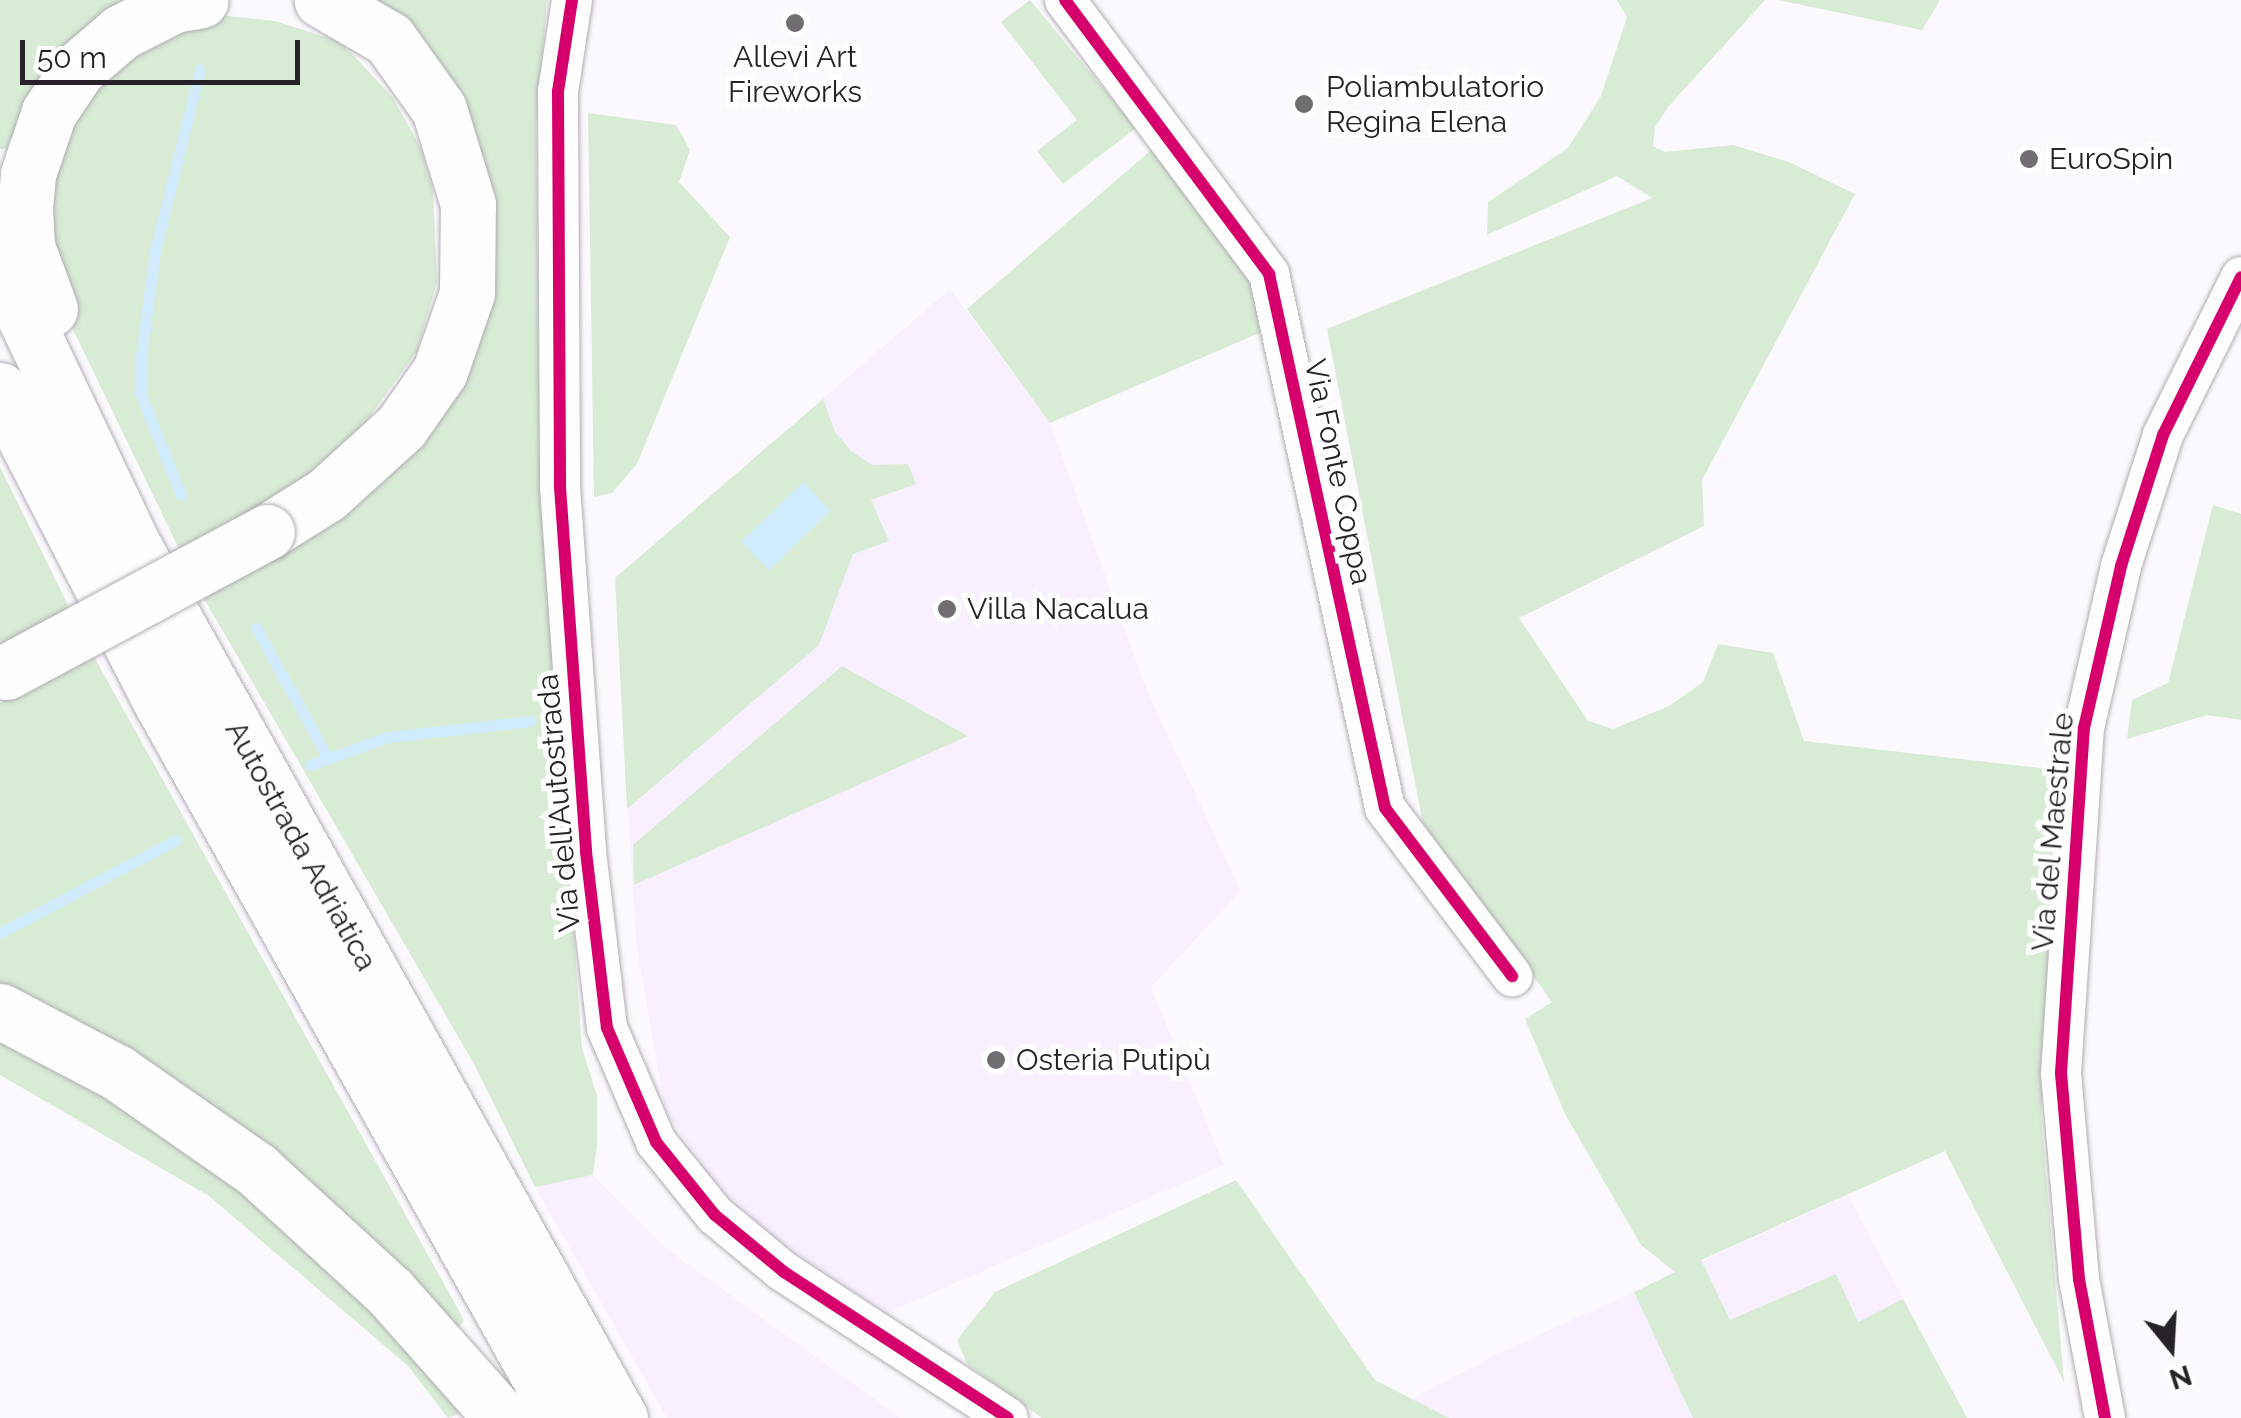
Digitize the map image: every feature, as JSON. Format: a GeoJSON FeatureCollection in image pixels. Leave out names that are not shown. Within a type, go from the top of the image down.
{"type":"FeatureCollection","features":[{"type":"Feature","properties":{"kind":"highway"},"geometry":{"type":"LineString","coordinates":[[201,0],[174,5],[120,32],[61,93],[28,174],[28,246],[45,299],[184,581],[291,829]]}},
{"type":"Feature","properties":{"kind":"highway"},"geometry":{"type":"LineString","coordinates":[[3,674],[266,532],[364,464],[424,397],[457,334],[470,263],[462,171],[439,109],[389,39],[322,0]]}},
{"type":"Feature","properties":{"kind":"highway","name":"Autostrada Adriatica"},"geometry":{"type":"LineString","coordinates":[[0,265],[133,545],[620,1418]]}},
{"type":"Feature","properties":{"kind":"highway","name":"Autostrada Adriatica"},"geometry":{"type":"LineString","coordinates":[[0,390],[161,702],[562,1418]]}},
{"type":"Feature","properties":{"kind":"highway"},"geometry":{"type":"LineString","coordinates":[[0,1011],[118,1072],[257,1170],[390,1292],[502,1418]]}},
{"type":"Feature","properties":{"kind":"street","name":"Via dell'Autostrada"},"geometry":{"type":"LineString","coordinates":[[572,0],[558,91],[560,487],[586,852],[607,1028],[656,1142],[714,1215],[798,1281],[1008,1418]]}},
{"type":"Feature","properties":{"kind":"street","name":"Via Fonte Coppa"},"geometry":{"type":"LineString","coordinates":[[1065,0],[1270,274],[1385,808],[1512,976]]}},
{"type":"Feature","properties":{"kind":"street","name":"Via del Maestrale"},"geometry":{"type":"LineString","coordinates":[[2105,1418],[2079,1279],[2062,1073],[2084,728],[2121,566],[2164,435],[2241,277]]}},
{"type":"Feature","properties":{"kind":"shaded area"},"geometry":{"type":"Polygon","coordinates":[[[950,289],[1050,423],[1148,693],[1241,891],[1151,987],[1224,1165],[887,1313],[772,1237],[710,1177],[665,1109],[636,944],[615,578],[950,289]]]}},
{"type":"Feature","properties":{"kind":"shaded area"},"geometry":{"type":"Polygon","coordinates":[[[593,1175],[663,1246],[900,1418],[667,1418],[535,1187],[593,1175]]]}},
{"type":"Feature","properties":{"kind":"shaded area"},"geometry":{"type":"Polygon","coordinates":[[[1848,1195],[1967,1418],[1375,1418],[1499,1353],[1848,1195]]]}},
{"type":"Feature","properties":{"kind":"green space"},"geometry":{"type":"Polygon","coordinates":[[[0,0],[132,0],[21,117],[6,149],[0,149],[0,0]]]}},
{"type":"Feature","properties":{"kind":"green space"},"geometry":{"type":"Polygon","coordinates":[[[377,0],[547,0],[536,124],[540,468],[582,1048],[597,1096],[597,1145],[593,1175],[535,1187],[474,1064],[203,597],[311,537],[382,484],[416,448],[477,352],[496,255],[485,162],[461,97],[404,19],[377,0]]]}},
{"type":"Feature","properties":{"kind":"green space"},"geometry":{"type":"Polygon","coordinates":[[[1030,0],[1136,128],[1063,184],[1037,151],[1077,120],[1001,22],[1030,0]]]}},
{"type":"Feature","properties":{"kind":"green space"},"geometry":{"type":"Polygon","coordinates":[[[1617,0],[1765,0],[1669,106],[1655,127],[1653,146],[1665,152],[1733,145],[1789,162],[1855,194],[1702,480],[1704,526],[1519,618],[1588,721],[1613,729],[1669,706],[1703,682],[1718,644],[1773,653],[1804,741],[2066,771],[2053,848],[2041,1116],[2064,1382],[1945,1151],[1701,1260],[1730,1320],[1836,1274],[1858,1322],[1903,1299],[1967,1418],[1693,1418],[1634,1292],[1675,1272],[1641,1245],[1565,1114],[1525,1019],[1552,1002],[1423,824],[1327,329],[1652,198],[1617,176],[1487,235],[1488,202],[1568,148],[1601,96],[1627,17],[1617,0]]]}},
{"type":"Feature","properties":{"kind":"green space"},"geometry":{"type":"Polygon","coordinates":[[[1778,0],[1940,0],[1922,30],[1778,0]]]}},
{"type":"Feature","properties":{"kind":"green space"},"geometry":{"type":"Polygon","coordinates":[[[219,15],[275,21],[341,42],[393,98],[421,148],[433,191],[437,282],[417,351],[352,441],[305,478],[180,551],[65,313],[40,235],[63,120],[150,36],[219,15]]]}},
{"type":"Feature","properties":{"kind":"green space"},"geometry":{"type":"Polygon","coordinates":[[[588,113],[676,125],[690,150],[679,182],[730,237],[637,464],[612,493],[594,497],[588,113]]]}},
{"type":"Feature","properties":{"kind":"green space"},"geometry":{"type":"Polygon","coordinates":[[[1157,145],[1262,275],[1271,328],[1050,423],[967,309],[1157,145]]]}},
{"type":"Feature","properties":{"kind":"green space"},"geometry":{"type":"Polygon","coordinates":[[[823,399],[835,432],[851,451],[872,465],[908,464],[916,484],[871,500],[889,541],[853,554],[819,645],[627,809],[615,578],[823,399]]]}},
{"type":"Feature","properties":{"kind":"green space"},"geometry":{"type":"Polygon","coordinates":[[[0,467],[71,611],[0,648],[0,467]]]}},
{"type":"Feature","properties":{"kind":"green space"},"geometry":{"type":"Polygon","coordinates":[[[2213,505],[2241,514],[2241,720],[2207,715],[2127,739],[2132,700],[2168,683],[2213,505]]]}},
{"type":"Feature","properties":{"kind":"green space"},"geometry":{"type":"Polygon","coordinates":[[[93,655],[457,1307],[464,1321],[457,1328],[0,995],[0,703],[93,655]]]}},
{"type":"Feature","properties":{"kind":"green space"},"geometry":{"type":"Polygon","coordinates":[[[842,666],[968,736],[634,885],[633,845],[842,666]]]}},
{"type":"Feature","properties":{"kind":"green space"},"geometry":{"type":"Polygon","coordinates":[[[0,1025],[167,1120],[477,1407],[448,1418],[408,1366],[209,1196],[0,1075],[0,1025]]]}},
{"type":"Feature","properties":{"kind":"green space"},"geometry":{"type":"Polygon","coordinates":[[[1236,1180],[1375,1380],[1449,1418],[1042,1418],[967,1364],[957,1340],[995,1292],[1236,1180]]]}},
{"type":"Feature","properties":{"kind":"water"},"geometry":{"type":"Polygon","coordinates":[[[803,482],[831,511],[769,571],[741,542],[803,482]]]}},
{"type":"Feature","properties":{"kind":"waterway"},"geometry":{"type":"LineString","coordinates":[[181,495],[141,395],[141,357],[155,251],[200,69]]}},
{"type":"Feature","properties":{"kind":"waterway"},"geometry":{"type":"LineString","coordinates":[[256,628],[328,758]]}},
{"type":"Feature","properties":{"kind":"waterway"},"geometry":{"type":"LineString","coordinates":[[310,765],[388,737],[530,721]]}},
{"type":"Feature","properties":{"kind":"waterway"},"geometry":{"type":"LineString","coordinates":[[0,933],[176,840]]}},
{"type":"Feature","properties":{"kind":"cycle path"},"geometry":{"type":"LineString","coordinates":[[572,0],[558,91],[560,487],[586,852],[607,1028],[656,1142],[715,1215],[784,1272],[1008,1418]]}},
{"type":"Feature","properties":{"kind":"cycle path"},"geometry":{"type":"LineString","coordinates":[[1065,0],[1269,274],[1385,808],[1512,976]]}},
{"type":"Feature","properties":{"kind":"cycle path"},"geometry":{"type":"LineString","coordinates":[[2105,1418],[2079,1279],[2061,1073],[2084,728],[2121,566],[2163,435],[2241,277]]}},
{"type":"Feature","properties":{"kind":"place","name":"Allevi Art Fireworks"},"geometry":{"type":"Point","coordinates":[795,23]}},
{"type":"Feature","properties":{"kind":"place","name":"Poliambulatorio Regina Elena"},"geometry":{"type":"Point","coordinates":[1304,104]}},
{"type":"Feature","properties":{"kind":"place","name":"EuroSpin"},"geometry":{"type":"Point","coordinates":[2029,159]}},
{"type":"Feature","properties":{"kind":"place","name":"Villa Nacalua"},"geometry":{"type":"Point","coordinates":[947,609]}},
{"type":"Feature","properties":{"kind":"place","name":"Osteria Putipù"},"geometry":{"type":"Point","coordinates":[996,1060]}}]}
